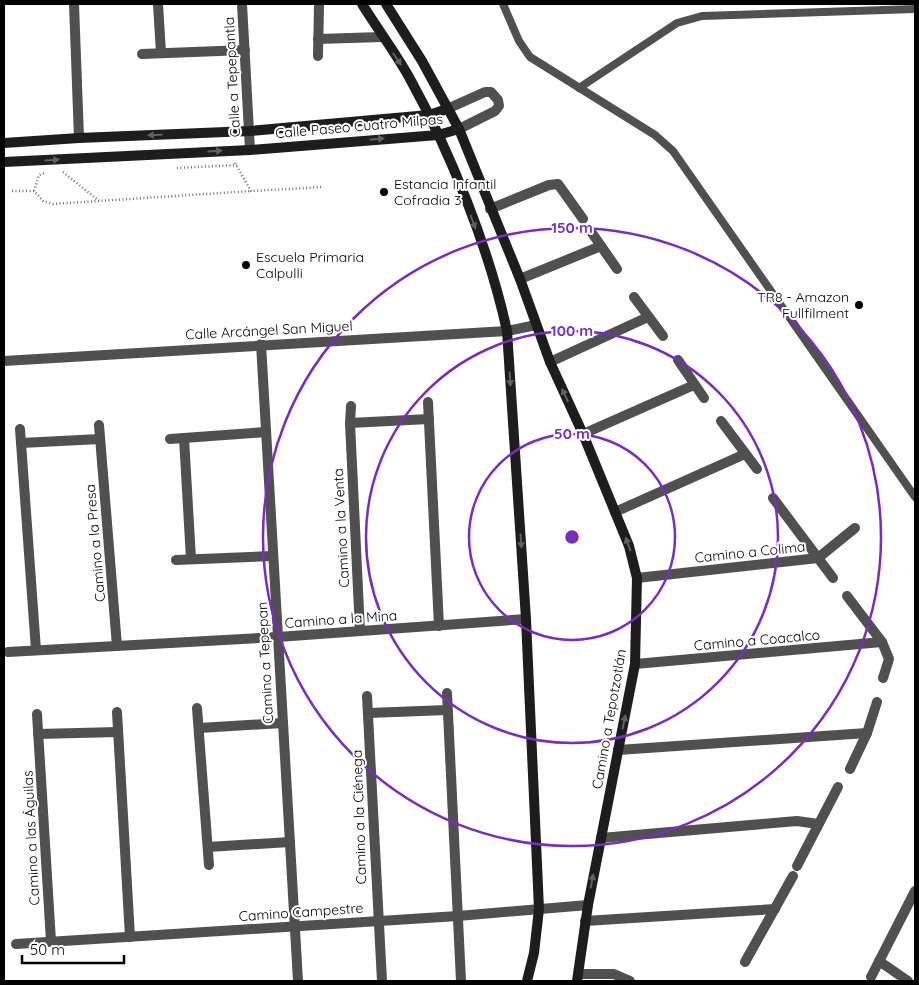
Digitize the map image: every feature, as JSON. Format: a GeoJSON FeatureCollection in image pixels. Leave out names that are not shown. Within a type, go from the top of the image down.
{"type":"FeatureCollection","features":[{"type":"Feature","properties":{"kind":"main road"},"geometry":{"type":"LineString","coordinates":[[362,4],[408,75],[438,135],[499,292],[507,331],[526,619],[539,909],[534,953],[527,981]]}},
{"type":"Feature","properties":{"kind":"main road","name":"Camino a Tepotzotlán"},"geometry":{"type":"LineString","coordinates":[[386,4],[422,61],[459,129],[520,279],[550,362],[583,434],[630,546],[637,578],[635,664],[600,838],[585,921],[578,978]]}},
{"type":"Feature","properties":{"kind":"main road","name":"Calle Paseo Cuatro Milpas"},"geometry":{"type":"LineString","coordinates":[[4,143],[250,131],[429,115],[447,109]]}},
{"type":"Feature","properties":{"kind":"main road","name":"Calle Paseo Cuatro Milpas"},"geometry":{"type":"LineString","coordinates":[[4,162],[250,150],[438,135],[459,129]]}},
{"type":"Feature","properties":{"kind":"street"},"geometry":{"type":"LineString","coordinates":[[74,4],[79,138]]}},
{"type":"Feature","properties":{"kind":"street"},"geometry":{"type":"LineString","coordinates":[[158,4],[161,53]]}},
{"type":"Feature","properties":{"kind":"street","name":"Calle a Tepepantla"},"geometry":{"type":"LineString","coordinates":[[242,4],[250,150]]}},
{"type":"Feature","properties":{"kind":"street"},"geometry":{"type":"LineString","coordinates":[[318,56],[319,4]]}},
{"type":"Feature","properties":{"kind":"street"},"geometry":{"type":"LineString","coordinates":[[318,39],[382,36]]}},
{"type":"Feature","properties":{"kind":"street"},"geometry":{"type":"LineString","coordinates":[[142,54],[245,50]]}},
{"type":"Feature","properties":{"kind":"street","name":"Calle Paseo Cuatro Milpas"},"geometry":{"type":"LineString","coordinates":[[447,109],[485,92],[491,92],[496,95],[499,106],[495,111],[459,129]]}},
{"type":"Feature","properties":{"kind":"street"},"geometry":{"type":"LineString","coordinates":[[490,209],[549,185],[558,184],[583,219]]}},
{"type":"Feature","properties":{"kind":"street"},"geometry":{"type":"LineString","coordinates":[[592,233],[617,269]]}},
{"type":"Feature","properties":{"kind":"street"},"geometry":{"type":"LineString","coordinates":[[520,279],[601,246]]}},
{"type":"Feature","properties":{"kind":"street"},"geometry":{"type":"LineString","coordinates":[[634,297],[663,336]]}},
{"type":"Feature","properties":{"kind":"street"},"geometry":{"type":"LineString","coordinates":[[550,362],[648,317]]}},
{"type":"Feature","properties":{"kind":"street","name":"Calle Arcángel San Miguel"},"geometry":{"type":"LineString","coordinates":[[4,361],[261,344],[507,331],[536,325]]}},
{"type":"Feature","properties":{"kind":"street","name":"Camino a Tepepan"},"geometry":{"type":"LineString","coordinates":[[261,344],[298,981]]}},
{"type":"Feature","properties":{"kind":"street"},"geometry":{"type":"LineString","coordinates":[[678,360],[704,398]]}},
{"type":"Feature","properties":{"kind":"street"},"geometry":{"type":"LineString","coordinates":[[583,434],[694,385]]}},
{"type":"Feature","properties":{"kind":"street"},"geometry":{"type":"LineString","coordinates":[[428,402],[439,626]]}},
{"type":"Feature","properties":{"kind":"street","name":"Camino a la Venta"},"geometry":{"type":"LineString","coordinates":[[351,406],[350,423],[360,631]]}},
{"type":"Feature","properties":{"kind":"street"},"geometry":{"type":"LineString","coordinates":[[350,423],[429,419]]}},
{"type":"Feature","properties":{"kind":"street"},"geometry":{"type":"LineString","coordinates":[[721,421],[757,469]]}},
{"type":"Feature","properties":{"kind":"street","name":"Camino a la Presa"},"geometry":{"type":"LineString","coordinates":[[99,425],[117,646]]}},
{"type":"Feature","properties":{"kind":"street"},"geometry":{"type":"LineString","coordinates":[[20,429],[36,650]]}},
{"type":"Feature","properties":{"kind":"street"},"geometry":{"type":"LineString","coordinates":[[170,439],[266,432]]}},
{"type":"Feature","properties":{"kind":"street"},"geometry":{"type":"LineString","coordinates":[[21,443],[100,438]]}},
{"type":"Feature","properties":{"kind":"street"},"geometry":{"type":"LineString","coordinates":[[184,438],[191,559]]}},
{"type":"Feature","properties":{"kind":"street"},"geometry":{"type":"LineString","coordinates":[[615,512],[745,454]]}},
{"type":"Feature","properties":{"kind":"street"},"geometry":{"type":"LineString","coordinates":[[773,498],[833,578]]}},
{"type":"Feature","properties":{"kind":"street","name":"Camino a Colima"},"geometry":{"type":"LineString","coordinates":[[637,578],[818,558],[855,528]]}},
{"type":"Feature","properties":{"kind":"street"},"geometry":{"type":"LineString","coordinates":[[176,560],[272,556]]}},
{"type":"Feature","properties":{"kind":"street"},"geometry":{"type":"LineString","coordinates":[[847,596],[882,642],[889,660],[883,678]]}},
{"type":"Feature","properties":{"kind":"street","name":"Camino a la Mina"},"geometry":{"type":"LineString","coordinates":[[8,652],[278,637],[526,619]]}},
{"type":"Feature","properties":{"kind":"street","name":"Camino a Coacalco"},"geometry":{"type":"LineString","coordinates":[[635,664],[882,642]]}},
{"type":"Feature","properties":{"kind":"street"},"geometry":{"type":"LineString","coordinates":[[446,693],[461,981]]}},
{"type":"Feature","properties":{"kind":"street","name":"Camino a la Ciénega"},"geometry":{"type":"LineString","coordinates":[[367,696],[382,981]]}},
{"type":"Feature","properties":{"kind":"street"},"geometry":{"type":"LineString","coordinates":[[850,769],[867,733],[877,702]]}},
{"type":"Feature","properties":{"kind":"street"},"geometry":{"type":"LineString","coordinates":[[197,708],[209,865]]}},
{"type":"Feature","properties":{"kind":"street"},"geometry":{"type":"LineString","coordinates":[[369,713],[447,710]]}},
{"type":"Feature","properties":{"kind":"street"},"geometry":{"type":"LineString","coordinates":[[117,712],[130,937]]}},
{"type":"Feature","properties":{"kind":"street","name":"Camino a las Águilas"},"geometry":{"type":"LineString","coordinates":[[37,714],[51,941]]}},
{"type":"Feature","properties":{"kind":"street"},"geometry":{"type":"LineString","coordinates":[[199,728],[283,723]]}},
{"type":"Feature","properties":{"kind":"street"},"geometry":{"type":"LineString","coordinates":[[38,734],[118,732]]}},
{"type":"Feature","properties":{"kind":"street"},"geometry":{"type":"LineString","coordinates":[[618,750],[867,733]]}},
{"type":"Feature","properties":{"kind":"street"},"geometry":{"type":"LineString","coordinates":[[797,866],[838,787]]}},
{"type":"Feature","properties":{"kind":"street"},"geometry":{"type":"LineString","coordinates":[[600,838],[797,821],[818,824]]}},
{"type":"Feature","properties":{"kind":"street"},"geometry":{"type":"LineString","coordinates":[[208,847],[290,842]]}},
{"type":"Feature","properties":{"kind":"street"},"geometry":{"type":"LineString","coordinates":[[744,962],[793,876]]}},
{"type":"Feature","properties":{"kind":"street"},"geometry":{"type":"LineString","coordinates":[[871,977],[914,897]]}},
{"type":"Feature","properties":{"kind":"street","name":"Camino Campestre"},"geometry":{"type":"LineString","coordinates":[[16,944],[458,916],[588,905]]}},
{"type":"Feature","properties":{"kind":"street"},"geometry":{"type":"LineString","coordinates":[[585,921],[774,909]]}},
{"type":"Feature","properties":{"kind":"street"},"geometry":{"type":"LineString","coordinates":[[879,961],[908,981]]}},
{"type":"Feature","properties":{"kind":"street"},"geometry":{"type":"LineString","coordinates":[[578,978],[614,974],[630,981]]}},
{"type":"Feature","properties":{"kind":"lane"},"geometry":{"type":"LineString","coordinates":[[503,4],[519,41],[530,57],[655,135],[673,151],[915,497]]}},
{"type":"Feature","properties":{"kind":"lane"},"geometry":{"type":"LineString","coordinates":[[579,88],[677,23],[702,16],[914,11]]}},
{"type":"Feature","properties":{"kind":"path"},"geometry":{"type":"LineString","coordinates":[[229,151],[251,191]]}},
{"type":"Feature","properties":{"kind":"path"},"geometry":{"type":"LineString","coordinates":[[177,168],[237,165]]}},
{"type":"Feature","properties":{"kind":"path"},"geometry":{"type":"LineString","coordinates":[[61,171],[70,175],[99,201]]}},
{"type":"Feature","properties":{"kind":"path"},"geometry":{"type":"LineString","coordinates":[[34,191],[39,175],[52,172]]}},
{"type":"Feature","properties":{"kind":"path"},"geometry":{"type":"LineString","coordinates":[[12,191],[34,191],[48,204],[323,187]]}},
{"type":"Feature","properties":{"kind":"place","name":"Estancia Infantil Cofradia 3"},"geometry":{"type":"Point","coordinates":[384,192]}},
{"type":"Feature","properties":{"kind":"place","name":"Escuela Primaria Calpulli"},"geometry":{"type":"Point","coordinates":[246,265]}},
{"type":"Feature","properties":{"kind":"place","name":"TR8 - Amazon Fullfilment"},"geometry":{"type":"Point","coordinates":[859,305]}}]}
